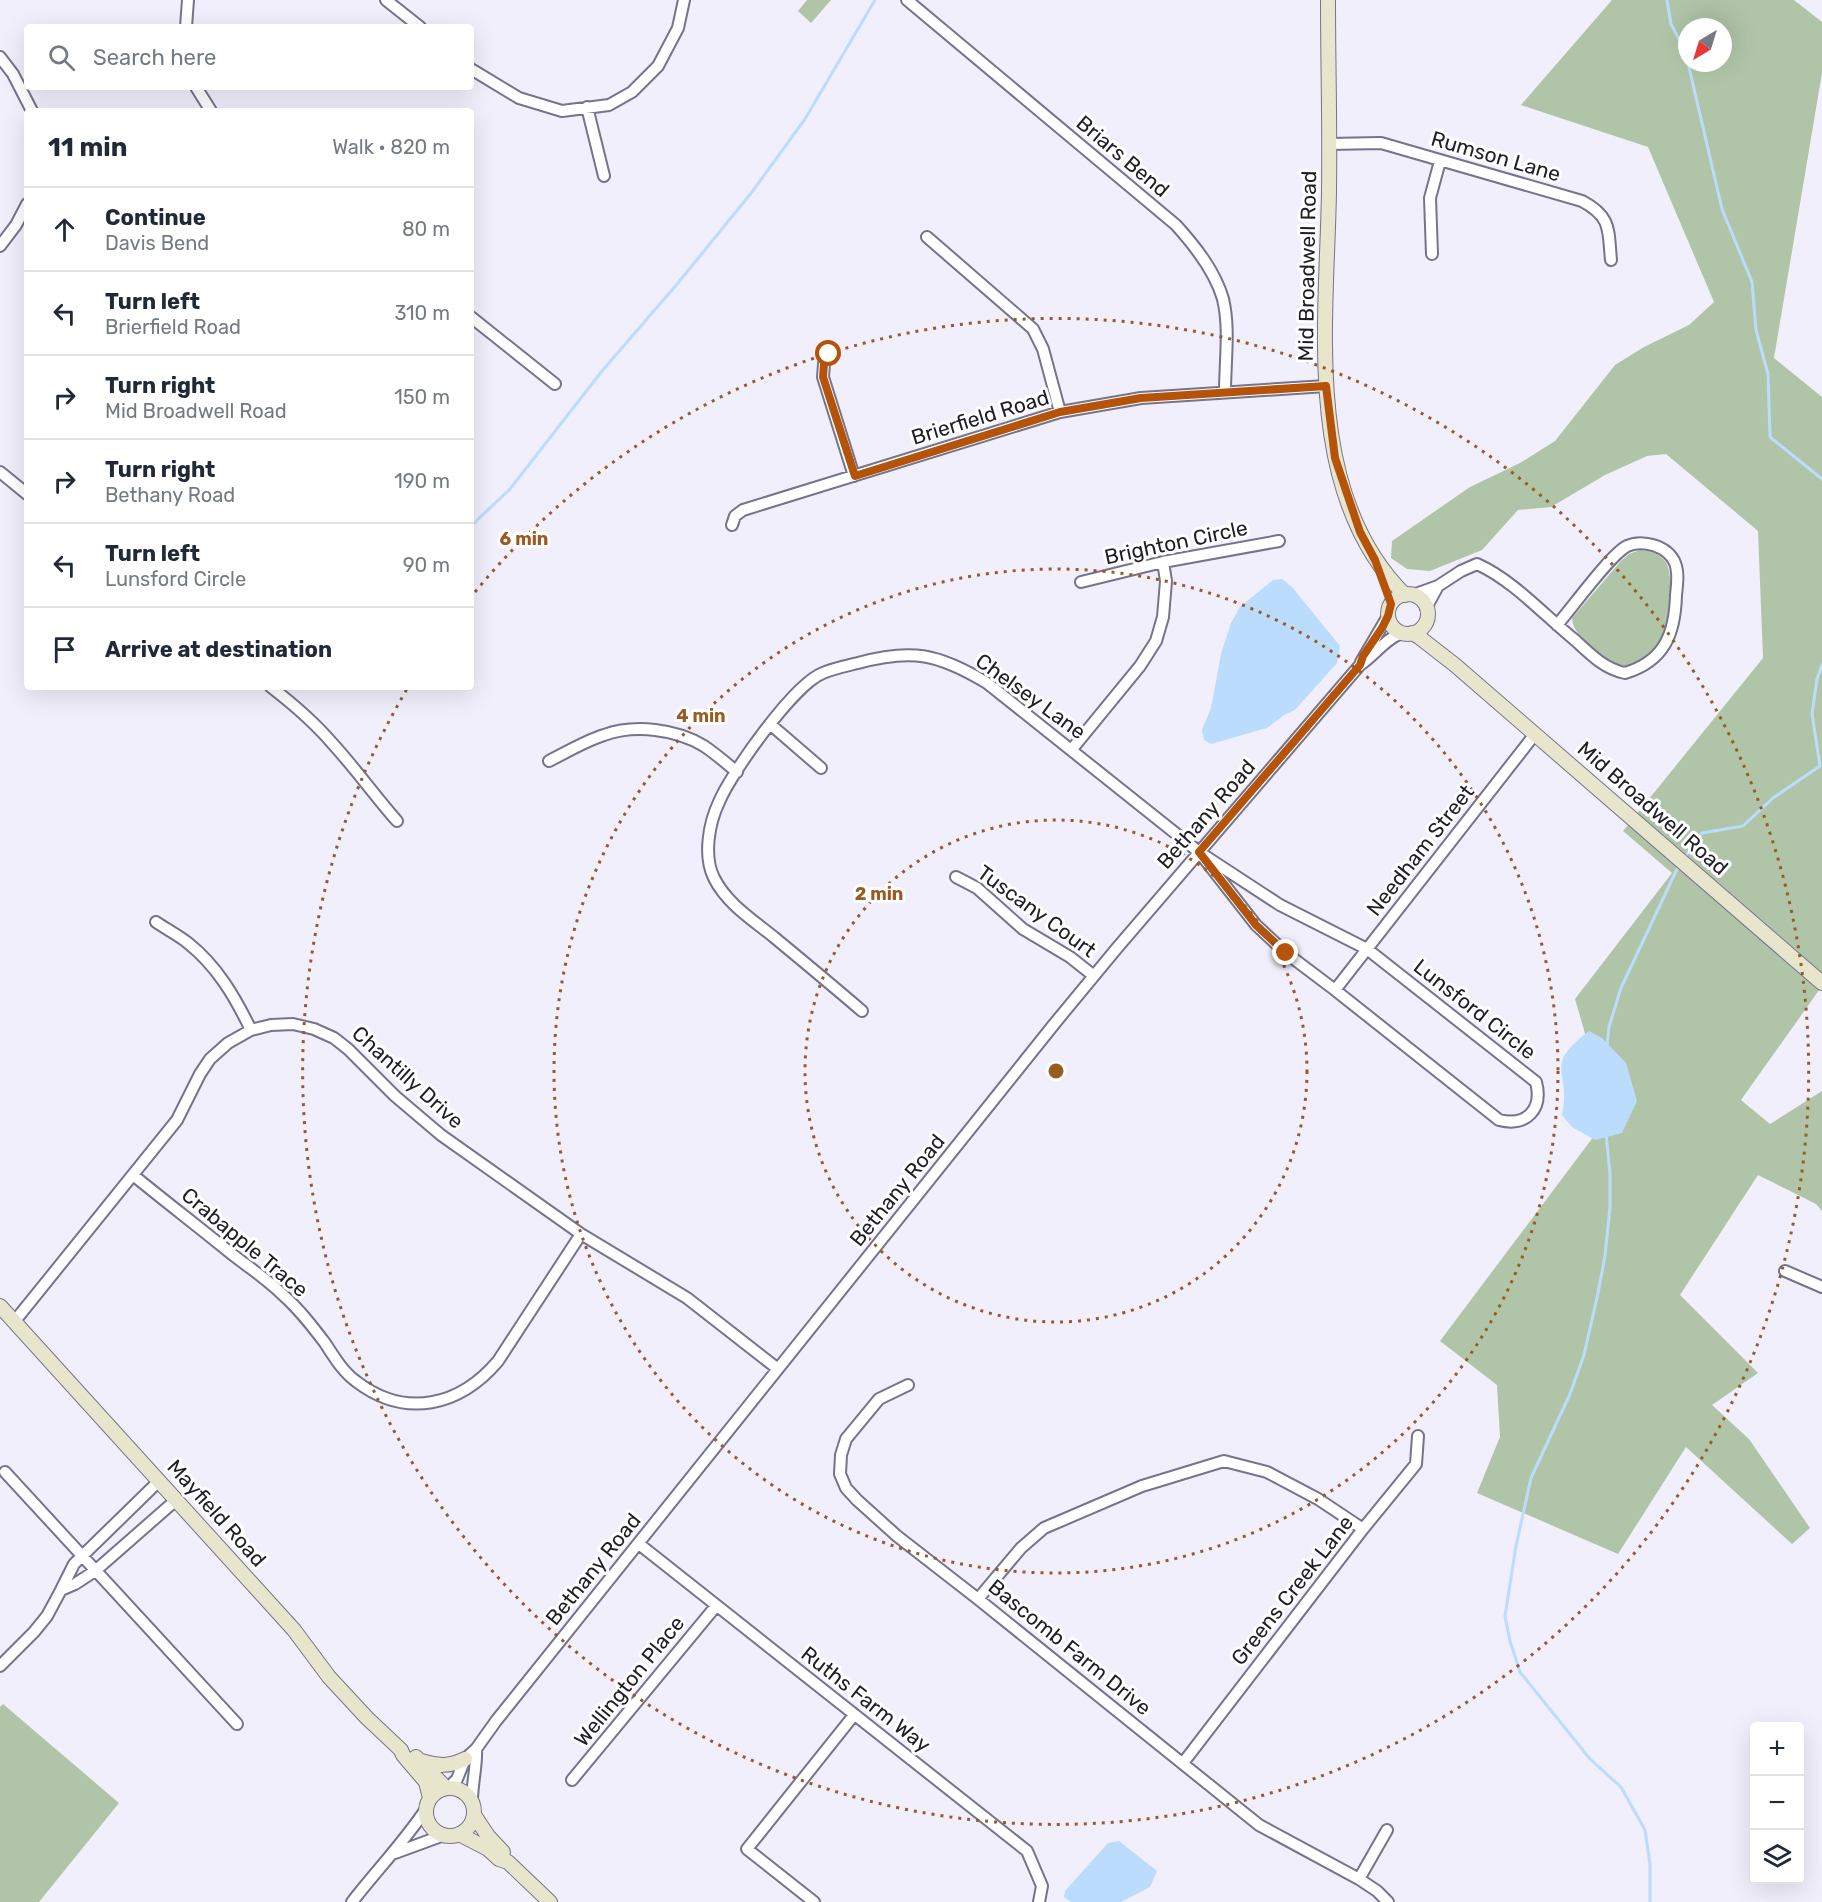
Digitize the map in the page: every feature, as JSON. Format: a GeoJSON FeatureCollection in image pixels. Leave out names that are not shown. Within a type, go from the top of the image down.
{"type":"FeatureCollection","features":[{"type":"Feature","properties":{"kind":"street"},"geometry":{"type":"LineString","coordinates":[[186,24],[188,0]]}},
{"type":"Feature","properties":{"kind":"street"},"geometry":{"type":"LineString","coordinates":[[386,0],[416,24]]}},
{"type":"Feature","properties":{"kind":"street"},"geometry":{"type":"LineString","coordinates":[[474,71],[519,98],[562,111],[609,105],[632,92],[658,66],[678,28],[684,0]]}},
{"type":"Feature","properties":{"kind":"street","name":"Briars Bend"},"geometry":{"type":"LineString","coordinates":[[907,0],[1167,218],[1192,243],[1210,268],[1222,298],[1226,320],[1225,392]]}},
{"type":"Feature","properties":{"kind":"street","name":"Mid Broadwell Road"},"geometry":{"type":"LineString","coordinates":[[1328,0],[1326,386],[1335,458],[1360,532],[1375,560],[1389,610]]}},
{"type":"Feature","properties":{"kind":"street"},"geometry":{"type":"LineString","coordinates":[[0,57],[13,74],[30,108]]}},
{"type":"Feature","properties":{"kind":"street"},"geometry":{"type":"LineString","coordinates":[[198,90],[209,108]]}},
{"type":"Feature","properties":{"kind":"street"},"geometry":{"type":"LineString","coordinates":[[587,107],[604,176]]}},
{"type":"Feature","properties":{"kind":"street","name":"Rumson Lane"},"geometry":{"type":"LineString","coordinates":[[1329,144],[1380,143],[1582,201],[1596,208],[1607,222],[1611,260]]}},
{"type":"Feature","properties":{"kind":"street"},"geometry":{"type":"LineString","coordinates":[[1432,254],[1430,198],[1440,160]]}},
{"type":"Feature","properties":{"kind":"street"},"geometry":{"type":"LineString","coordinates":[[0,246],[24,210]]}},
{"type":"Feature","properties":{"kind":"street"},"geometry":{"type":"LineString","coordinates":[[927,237],[1033,329],[1043,349],[1060,412]]}},
{"type":"Feature","properties":{"kind":"street"},"geometry":{"type":"LineString","coordinates":[[474,320],[555,384]]}},
{"type":"Feature","properties":{"kind":"street"},"geometry":{"type":"LineString","coordinates":[[829,354],[824,364],[823,377],[855,476]]}},
{"type":"Feature","properties":{"kind":"street","name":"Brierfield Road"},"geometry":{"type":"LineString","coordinates":[[732,525],[735,516],[743,510],[1060,412],[1141,398],[1326,386]]}},
{"type":"Feature","properties":{"kind":"street"},"geometry":{"type":"LineString","coordinates":[[0,472],[24,492]]}},
{"type":"Feature","properties":{"kind":"street","name":"Brighton Circle"},"geometry":{"type":"LineString","coordinates":[[1081,582],[1162,562],[1279,541]]}},
{"type":"Feature","properties":{"kind":"street"},"geometry":{"type":"LineString","coordinates":[[1438,586],[1421,629],[1407,633],[1392,626],[1389,610],[1397,597],[1438,586],[1477,564],[1495,572],[1606,667],[1626,673],[1646,665],[1663,647],[1673,630],[1677,574],[1674,562],[1669,554],[1660,548],[1640,543],[1628,546],[1611,560],[1557,625]]}},
{"type":"Feature","properties":{"kind":"street","name":"Mid Broadwell Road"},"geometry":{"type":"LineString","coordinates":[[1375,560],[1409,595]]}},
{"type":"Feature","properties":{"kind":"street"},"geometry":{"type":"LineString","coordinates":[[1072,749],[1140,666],[1156,642],[1163,616],[1167,581],[1162,562]]}},
{"type":"Feature","properties":{"kind":"street"},"geometry":{"type":"LineString","coordinates":[[1409,595],[1422,600],[1427,613]]}},
{"type":"Feature","properties":{"kind":"street","name":"Bethany Road"},"geometry":{"type":"LineString","coordinates":[[1360,665],[1389,610]]}},
{"type":"Feature","properties":{"kind":"street","name":"Mid Broadwell Road"},"geometry":{"type":"LineString","coordinates":[[1427,613],[1433,633],[1455,664]]}},
{"type":"Feature","properties":{"kind":"street","name":"Mid Broadwell Road"},"geometry":{"type":"LineString","coordinates":[[1407,633],[1419,637],[1455,664],[1822,983]]}},
{"type":"Feature","properties":{"kind":"street","name":"Bethany Road"},"geometry":{"type":"LineString","coordinates":[[448,1787],[457,1779],[465,1759],[476,1749],[496,1721],[1094,976],[1360,665],[1387,641],[1407,633]]}},
{"type":"Feature","properties":{"kind":"street","name":"Chelsey Lane"},"geometry":{"type":"LineString","coordinates":[[862,1011],[738,909],[714,878],[709,861],[711,827],[719,802],[770,724],[803,685],[821,673],[878,658],[910,654],[940,660],[974,675],[1000,692],[1199,852]]}},
{"type":"Feature","properties":{"kind":"street"},"geometry":{"type":"LineString","coordinates":[[275,690],[307,717],[333,744],[367,788],[397,821]]}},
{"type":"Feature","properties":{"kind":"street"},"geometry":{"type":"LineString","coordinates":[[770,724],[821,768]]}},
{"type":"Feature","properties":{"kind":"street"},"geometry":{"type":"LineString","coordinates":[[549,761],[604,734],[627,730],[658,731],[674,733],[701,744],[737,772]]}},
{"type":"Feature","properties":{"kind":"street","name":"Needham Street"},"geometry":{"type":"LineString","coordinates":[[1335,990],[1535,734]]}},
{"type":"Feature","properties":{"kind":"street","name":"Lunsford Circle"},"geometry":{"type":"LineString","coordinates":[[1199,852],[1282,906],[1367,949],[1536,1082],[1540,1095],[1532,1113],[1528,1118],[1510,1123],[1499,1120],[1286,953],[1256,925],[1199,852]]}},
{"type":"Feature","properties":{"kind":"street","name":"Tuscany Court"},"geometry":{"type":"LineString","coordinates":[[956,877],[977,888],[1023,929],[1070,957],[1094,976]]}},
{"type":"Feature","properties":{"kind":"street"},"geometry":{"type":"LineString","coordinates":[[156,922],[187,943],[214,968],[236,999],[251,1030]]}},
{"type":"Feature","properties":{"kind":"street","name":"Chantilly Drive"},"geometry":{"type":"LineString","coordinates":[[14,1322],[177,1120],[210,1059],[228,1043],[251,1030],[272,1025],[293,1024],[314,1029],[334,1038],[395,1096],[441,1135],[581,1234],[687,1298],[778,1369]]}},
{"type":"Feature","properties":{"kind":"street","name":"Crabapple Trace"},"geometry":{"type":"LineString","coordinates":[[133,1175],[283,1294],[308,1320],[342,1367],[356,1382],[379,1396],[405,1403],[426,1403],[448,1399],[468,1390],[485,1377],[498,1361],[581,1234]]}},
{"type":"Feature","properties":{"kind":"street"},"geometry":{"type":"LineString","coordinates":[[1785,1271],[1822,1287]]}},
{"type":"Feature","properties":{"kind":"street","name":"Mayfield Road"},"geometry":{"type":"LineString","coordinates":[[0,1306],[294,1630],[329,1677],[401,1750],[426,1782],[428,1803]]}},
{"type":"Feature","properties":{"kind":"street","name":"Bascomb Farm Drive"},"geometry":{"type":"LineString","coordinates":[[908,1385],[879,1399],[846,1439],[841,1455],[840,1474],[846,1488],[897,1536],[1271,1833],[1359,1879],[1388,1902]]}},
{"type":"Feature","properties":{"kind":"street","name":"Greens Creek Lane"},"geometry":{"type":"LineString","coordinates":[[1183,1763],[1363,1529],[1416,1464],[1418,1436]]}},
{"type":"Feature","properties":{"kind":"street"},"geometry":{"type":"LineString","coordinates":[[978,1599],[1022,1548],[1044,1528],[1142,1486],[1224,1461],[1267,1472],[1318,1498],[1363,1529]]}},
{"type":"Feature","properties":{"kind":"street"},"geometry":{"type":"LineString","coordinates":[[5,1472],[237,1724]]}},
{"type":"Feature","properties":{"kind":"street"},"geometry":{"type":"LineString","coordinates":[[0,1666],[47,1616],[74,1564],[159,1481]]}},
{"type":"Feature","properties":{"kind":"street"},"geometry":{"type":"LineString","coordinates":[[61,1590],[95,1571],[176,1500]]}},
{"type":"Feature","properties":{"kind":"street","name":"Ruths Farm Way"},"geometry":{"type":"LineString","coordinates":[[639,1544],[1027,1851],[1042,1886],[1039,1902]]}},
{"type":"Feature","properties":{"kind":"street","name":"Wellington Place"},"geometry":{"type":"LineString","coordinates":[[572,1780],[716,1606]]}},
{"type":"Feature","properties":{"kind":"street"},"geometry":{"type":"LineString","coordinates":[[814,1902],[747,1849],[854,1715]]}},
{"type":"Feature","properties":{"kind":"street","name":"Mayfield Road"},"geometry":{"type":"LineString","coordinates":[[401,1750],[407,1749],[448,1787]]}},
{"type":"Feature","properties":{"kind":"street"},"geometry":{"type":"LineString","coordinates":[[476,1749],[477,1762],[472,1800],[474,1815],[488,1836],[505,1854],[508,1862]]}},
{"type":"Feature","properties":{"kind":"street"},"geometry":{"type":"LineString","coordinates":[[420,1761],[440,1766],[465,1759]]}},
{"type":"Feature","properties":{"kind":"street"},"geometry":{"type":"LineString","coordinates":[[352,1902],[395,1852],[438,1790],[448,1787],[463,1791],[472,1800]]}},
{"type":"Feature","properties":{"kind":"street"},"geometry":{"type":"LineString","coordinates":[[428,1803],[429,1823],[444,1835]]}},
{"type":"Feature","properties":{"kind":"street"},"geometry":{"type":"LineString","coordinates":[[395,1852],[444,1835],[459,1834],[469,1828],[474,1815]]}},
{"type":"Feature","properties":{"kind":"street"},"geometry":{"type":"LineString","coordinates":[[1359,1879],[1387,1830]]}},
{"type":"Feature","properties":{"kind":"street"},"geometry":{"type":"LineString","coordinates":[[459,1834],[488,1849],[499,1859],[508,1862],[550,1902]]}},
{"type":"Feature","properties":{"kind":"green space"},"geometry":{"type":"Polygon","coordinates":[[[807,0],[831,0],[811,23],[798,11],[807,0]]]}},
{"type":"Feature","properties":{"kind":"green space"},"geometry":{"type":"Polygon","coordinates":[[[1612,0],[1794,0],[1822,22],[1822,73],[1774,358],[1822,397],[1822,986],[1741,1100],[1770,1124],[1822,1091],[1822,1211],[1816,1204],[1758,1175],[1680,1295],[1758,1373],[1712,1405],[1749,1439],[1810,1528],[1792,1544],[1686,1447],[1618,1554],[1477,1493],[1500,1437],[1497,1385],[1440,1341],[1609,1116],[1575,999],[1672,873],[1623,831],[1763,658],[1758,531],[1666,454],[1647,456],[1605,475],[1551,507],[1518,510],[1482,550],[1430,571],[1407,569],[1391,558],[1392,541],[1470,487],[1520,463],[1555,441],[1615,365],[1644,347],[1689,325],[1714,302],[1648,147],[1521,105],[1612,0]]]}},
{"type":"Feature","properties":{"kind":"green space"},"geometry":{"type":"Polygon","coordinates":[[[1640,550],[1660,556],[1668,567],[1671,584],[1669,614],[1664,634],[1646,658],[1634,665],[1624,666],[1599,653],[1577,632],[1572,618],[1621,561],[1629,554],[1640,550]]]}},
{"type":"Feature","properties":{"kind":"green space"},"geometry":{"type":"Polygon","coordinates":[[[3,1704],[119,1803],[39,1902],[0,1902],[0,1707],[3,1704]]]}},
{"type":"Feature","properties":{"kind":"water"},"geometry":{"type":"Polygon","coordinates":[[[1282,579],[1292,587],[1340,646],[1337,663],[1295,710],[1267,728],[1211,744],[1204,740],[1202,730],[1211,708],[1221,654],[1231,623],[1240,607],[1273,580],[1282,579]]]}},
{"type":"Feature","properties":{"kind":"water"},"geometry":{"type":"Polygon","coordinates":[[[1589,1031],[1602,1038],[1626,1063],[1637,1101],[1622,1133],[1595,1140],[1572,1127],[1562,1115],[1564,1089],[1562,1062],[1574,1043],[1589,1031]]]}},
{"type":"Feature","properties":{"kind":"water"},"geometry":{"type":"Polygon","coordinates":[[[1119,1841],[1157,1871],[1150,1887],[1121,1902],[1071,1902],[1064,1897],[1065,1891],[1108,1843],[1119,1841]]]}},
{"type":"Feature","properties":{"kind":"waterway"},"geometry":{"type":"LineString","coordinates":[[474,523],[510,489],[602,371],[752,192],[805,119],[875,0]]}},
{"type":"Feature","properties":{"kind":"waterway"},"geometry":{"type":"LineString","coordinates":[[1667,0],[1671,24],[1678,37]]}},
{"type":"Feature","properties":{"kind":"waterway"},"geometry":{"type":"LineString","coordinates":[[1690,72],[1722,209],[1752,282],[1756,330],[1768,374],[1770,437],[1822,479]]}},
{"type":"Feature","properties":{"kind":"waterway"},"geometry":{"type":"LineString","coordinates":[[1685,857],[1702,833],[1743,826],[1773,798],[1820,766],[1812,714],[1817,679],[1822,665]]}},
{"type":"Feature","properties":{"kind":"waterway"},"geometry":{"type":"LineString","coordinates":[[1607,1046],[1609,1027],[1621,988],[1677,869]]}},
{"type":"Feature","properties":{"kind":"waterway"},"geometry":{"type":"LineString","coordinates":[[1606,1133],[1610,1207],[1605,1256],[1598,1293],[1584,1355],[1570,1394],[1531,1478],[1516,1546],[1505,1616],[1520,1672],[1590,1759],[1621,1787],[1645,1830],[1650,1864],[1650,1902]]}},
{"type":"Feature","properties":{"kind":"route"},"geometry":{"type":"LineString","coordinates":[[829,354],[824,364],[823,377],[855,476],[1060,412],[1141,398],[1326,386],[1335,458],[1360,532],[1375,560],[1391,604],[1388,616],[1363,656],[1360,665],[1199,852],[1256,925],[1286,953]]}}]}
